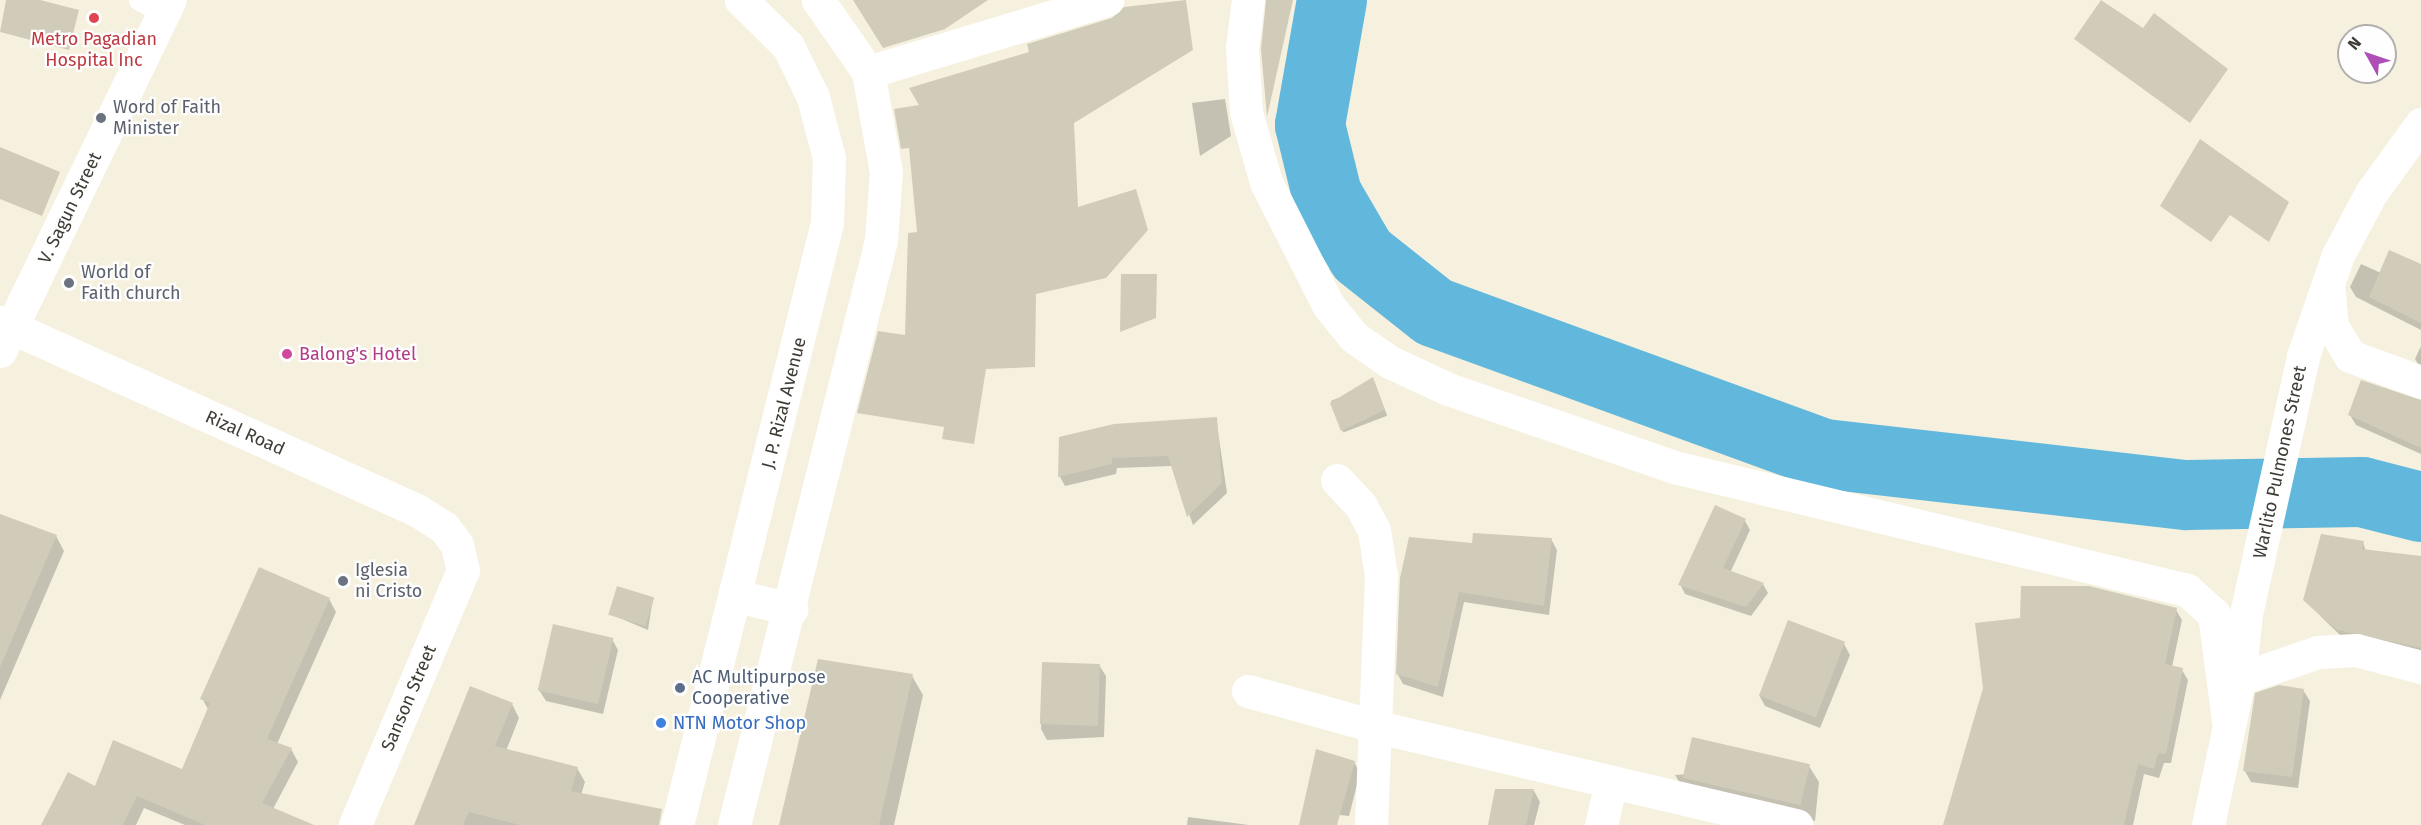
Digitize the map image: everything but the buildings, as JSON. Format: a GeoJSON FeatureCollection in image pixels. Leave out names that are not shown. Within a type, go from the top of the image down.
{"type":"FeatureCollection","features":[{"type":"Feature","properties":{"kind":"street","name":"J. P. Rizal Avenue"},"geometry":{"type":"LineString","coordinates":[[677,825],[737,596],[827,223],[829,158],[813,97],[788,46],[741,0]]}},
{"type":"Feature","properties":{"kind":"street"},"geometry":{"type":"LineString","coordinates":[[734,825],[791,609],[881,240],[886,172],[868,72],[818,0]]}},
{"type":"Feature","properties":{"kind":"street"},"geometry":{"type":"LineString","coordinates":[[868,72],[1107,0]]}},
{"type":"Feature","properties":{"kind":"street"},"geometry":{"type":"LineString","coordinates":[[1248,0],[1242,48],[1246,112],[1266,182],[1328,305],[1354,337],[1390,362],[1448,389],[1674,467],[2187,590],[2214,614],[2229,726]]}},
{"type":"Feature","properties":{"kind":"street","name":"V. Sagun Street"},"geometry":{"type":"LineString","coordinates":[[4,334],[158,4]]}},
{"type":"Feature","properties":{"kind":"street","name":"Warlito Pulmones Street"},"geometry":{"type":"LineString","coordinates":[[2208,825],[2239,679],[2246,614],[2303,356],[2328,283],[2371,193],[2421,124]]}},
{"type":"Feature","properties":{"kind":"street"},"geometry":{"type":"LineString","coordinates":[[2328,283],[2332,326],[2350,356],[2421,382]]}},
{"type":"Feature","properties":{"kind":"street","name":"Rizal Road"},"geometry":{"type":"LineString","coordinates":[[4,334],[418,510],[444,527],[458,545],[463,570]]}},
{"type":"Feature","properties":{"kind":"street"},"geometry":{"type":"LineString","coordinates":[[1337,480],[1361,506],[1374,530],[1381,576],[1378,727],[1371,825]]}},
{"type":"Feature","properties":{"kind":"street","name":"Sanson Street"},"geometry":{"type":"LineString","coordinates":[[355,825],[463,570]]}},
{"type":"Feature","properties":{"kind":"street"},"geometry":{"type":"LineString","coordinates":[[737,596],[791,609]]}},
{"type":"Feature","properties":{"kind":"street"},"geometry":{"type":"LineString","coordinates":[[2239,679],[2318,652],[2356,650],[2421,667]]}},
{"type":"Feature","properties":{"kind":"street"},"geometry":{"type":"LineString","coordinates":[[1248,690],[1378,727],[1797,825]]}},
{"type":"Feature","properties":{"kind":"street"},"geometry":{"type":"LineString","coordinates":[[1601,825],[1611,782]]}},
{"type":"Feature","properties":{"kind":"waterway"},"geometry":{"type":"LineString","coordinates":[[1332,0],[1310,125],[1327,195],[1362,255],[1434,312],[1825,454],[2187,495],[2362,492],[2421,507]]}},
{"type":"Feature","properties":{"kind":"place","name":"Metro Pagadian Hospital Inc"},"geometry":{"type":"Point","coordinates":[94,18]}},
{"type":"Feature","properties":{"kind":"place","name":"Word of Faith Minister"},"geometry":{"type":"Point","coordinates":[101,118]}},
{"type":"Feature","properties":{"kind":"place","name":"World of Faith church"},"geometry":{"type":"Point","coordinates":[69,283]}},
{"type":"Feature","properties":{"kind":"place","name":"Balong's Hotel"},"geometry":{"type":"Point","coordinates":[287,354]}},
{"type":"Feature","properties":{"kind":"place","name":"Iglesia ni Cristo"},"geometry":{"type":"Point","coordinates":[343,581]}},
{"type":"Feature","properties":{"kind":"place","name":"AC Multipurpose Cooperative"},"geometry":{"type":"Point","coordinates":[680,688]}},
{"type":"Feature","properties":{"kind":"place","name":"NTN Motor Shop"},"geometry":{"type":"Point","coordinates":[661,723]}}]}
